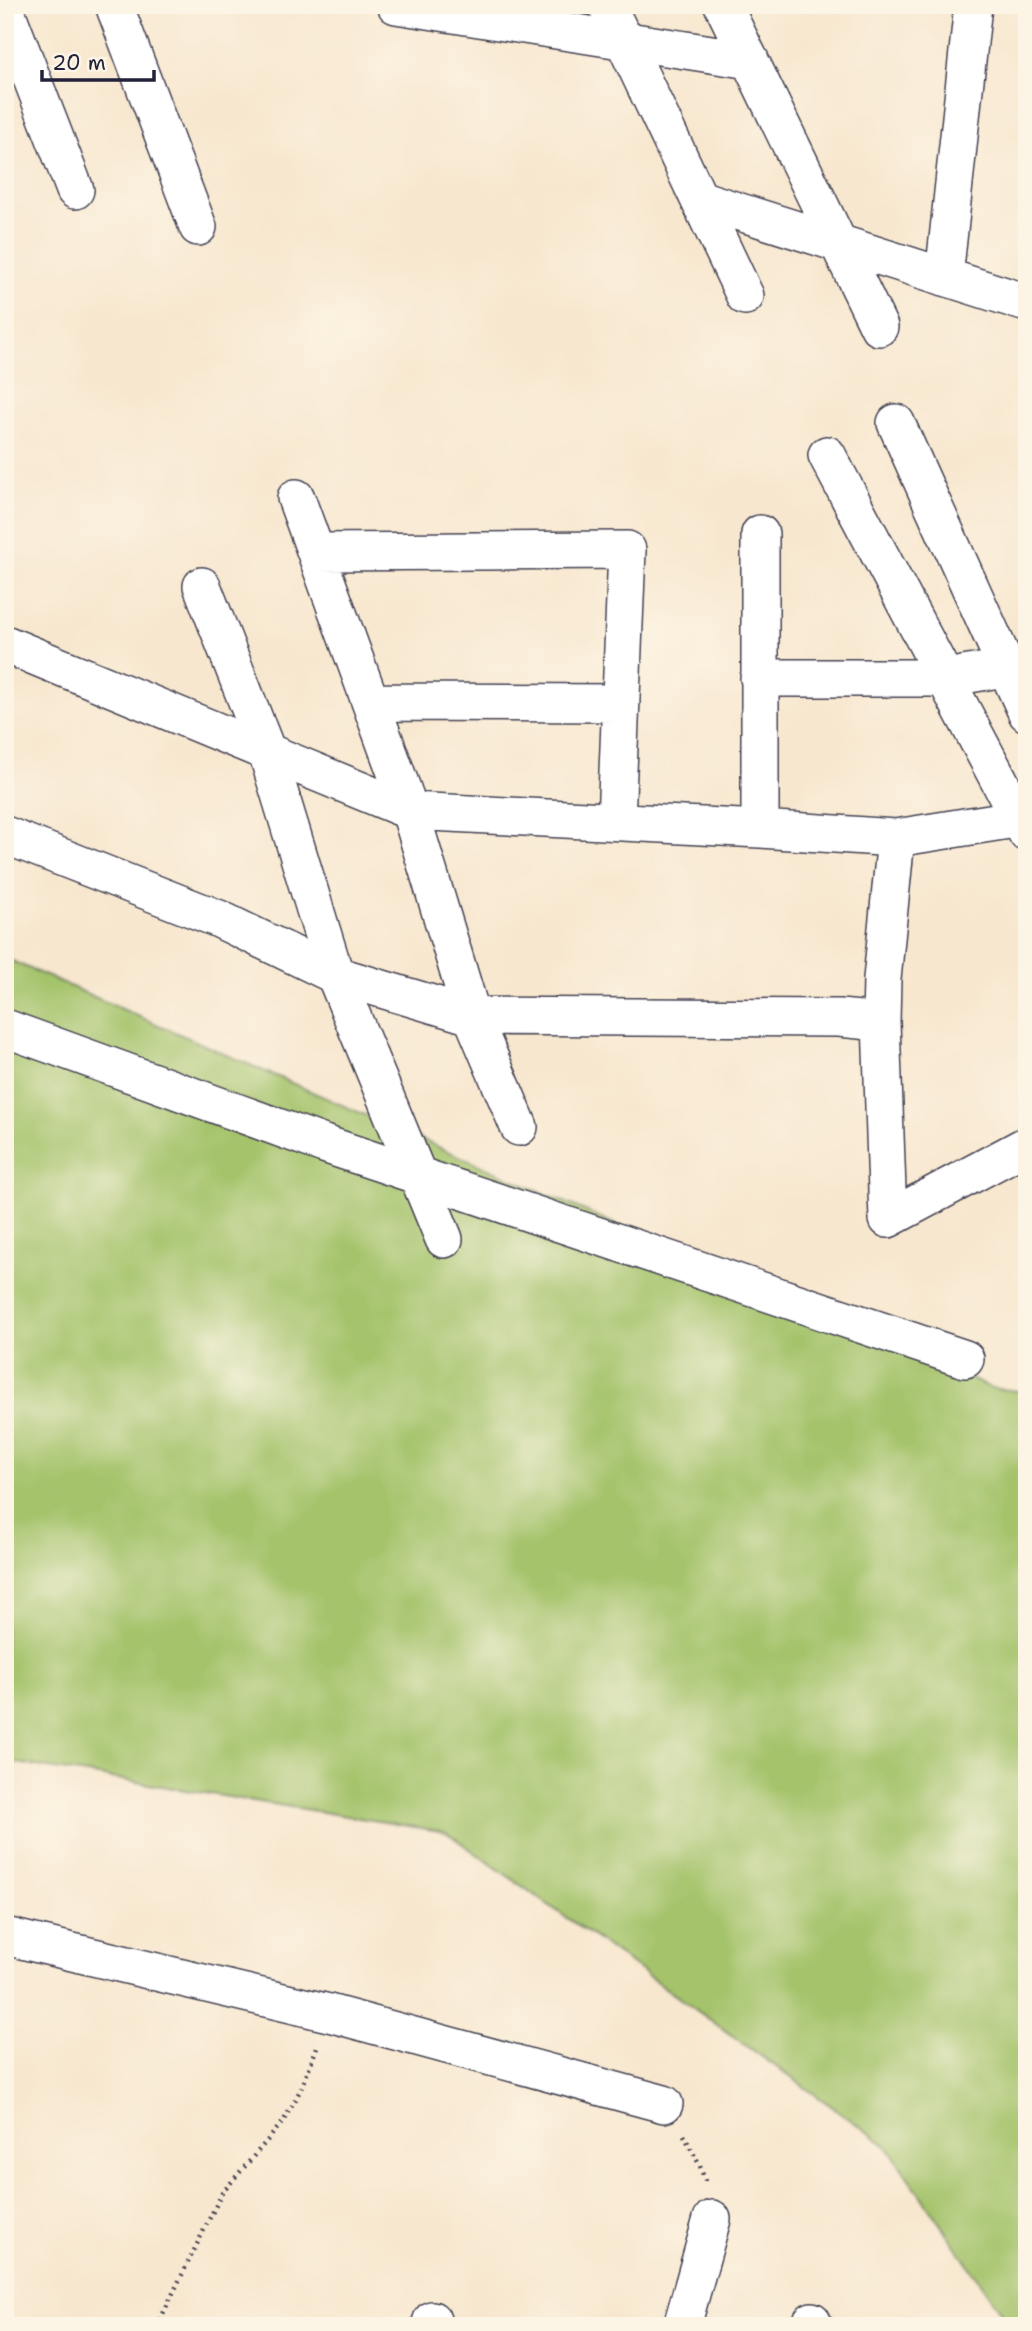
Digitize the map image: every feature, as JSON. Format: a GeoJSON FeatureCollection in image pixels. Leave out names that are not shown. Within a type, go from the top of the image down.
{"type":"FeatureCollection","features":[{"type":"Feature","properties":{"kind":"street"},"geometry":{"type":"LineString","coordinates":[[114,5],[198,227]]}},
{"type":"Feature","properties":{"kind":"street"},"geometry":{"type":"LineString","coordinates":[[396,5],[750,60]]}},
{"type":"Feature","properties":{"kind":"street"},"geometry":{"type":"LineString","coordinates":[[607,5],[745,296]]}},
{"type":"Feature","properties":{"kind":"street"},"geometry":{"type":"LineString","coordinates":[[723,5],[879,327]]}},
{"type":"Feature","properties":{"kind":"street"},"geometry":{"type":"LineString","coordinates":[[944,276],[973,5]]}},
{"type":"Feature","properties":{"kind":"street"},"geometry":{"type":"LineString","coordinates":[[5,9],[21,93],[75,190]]}},
{"type":"Feature","properties":{"kind":"street"},"geometry":{"type":"LineString","coordinates":[[699,199],[1027,303]]}},
{"type":"Feature","properties":{"kind":"street"},"geometry":{"type":"LineString","coordinates":[[896,424],[1016,665],[1027,713]]}},
{"type":"Feature","properties":{"kind":"street"},"geometry":{"type":"LineString","coordinates":[[5,644],[410,811],[896,838],[1025,822],[827,455]]}},
{"type":"Feature","properties":{"kind":"street"},"geometry":{"type":"LineString","coordinates":[[296,498],[410,811],[472,1016],[519,1127]]}},
{"type":"Feature","properties":{"kind":"street"},"geometry":{"type":"LineString","coordinates":[[760,534],[760,829]]}},
{"type":"Feature","properties":{"kind":"street"},"geometry":{"type":"LineString","coordinates":[[316,552],[626,550],[616,821]]}},
{"type":"Feature","properties":{"kind":"street"},"geometry":{"type":"LineString","coordinates":[[202,586],[267,752],[335,975],[444,1239]]}},
{"type":"Feature","properties":{"kind":"street"},"geometry":{"type":"LineString","coordinates":[[760,678],[946,678],[1016,665]]}},
{"type":"Feature","properties":{"kind":"street"},"geometry":{"type":"LineString","coordinates":[[371,702],[621,703]]}},
{"type":"Feature","properties":{"kind":"street"},"geometry":{"type":"LineString","coordinates":[[5,835],[219,919],[335,975],[472,1016],[839,1018],[881,1022]]}},
{"type":"Feature","properties":{"kind":"street"},"geometry":{"type":"LineString","coordinates":[[896,838],[882,979],[881,1022],[888,1219],[1027,1145]]}},
{"type":"Feature","properties":{"kind":"street"},"geometry":{"type":"LineString","coordinates":[[5,1028],[324,1144],[965,1359]]}},
{"type":"Feature","properties":{"kind":"street"},"geometry":{"type":"LineString","coordinates":[[5,1936],[328,2013],[664,2104]]}},
{"type":"Feature","properties":{"kind":"street"},"geometry":{"type":"LineString","coordinates":[[682,2326],[712,2219]]}},
{"type":"Feature","properties":{"kind":"path"},"geometry":{"type":"LineString","coordinates":[[157,2326],[222,2193],[283,2122],[302,2087],[328,2013]]}},
{"type":"Feature","properties":{"kind":"path"},"geometry":{"type":"LineString","coordinates":[[664,2104],[683,2132],[700,2166],[712,2219]]}},
{"type":"Feature","properties":{"kind":"green space"},"geometry":{"type":"Polygon","coordinates":[[[5,958],[991,1388],[1027,1392],[1027,2326],[1010,2326],[886,2145],[446,1832],[5,1761],[5,958]]]}}]}
